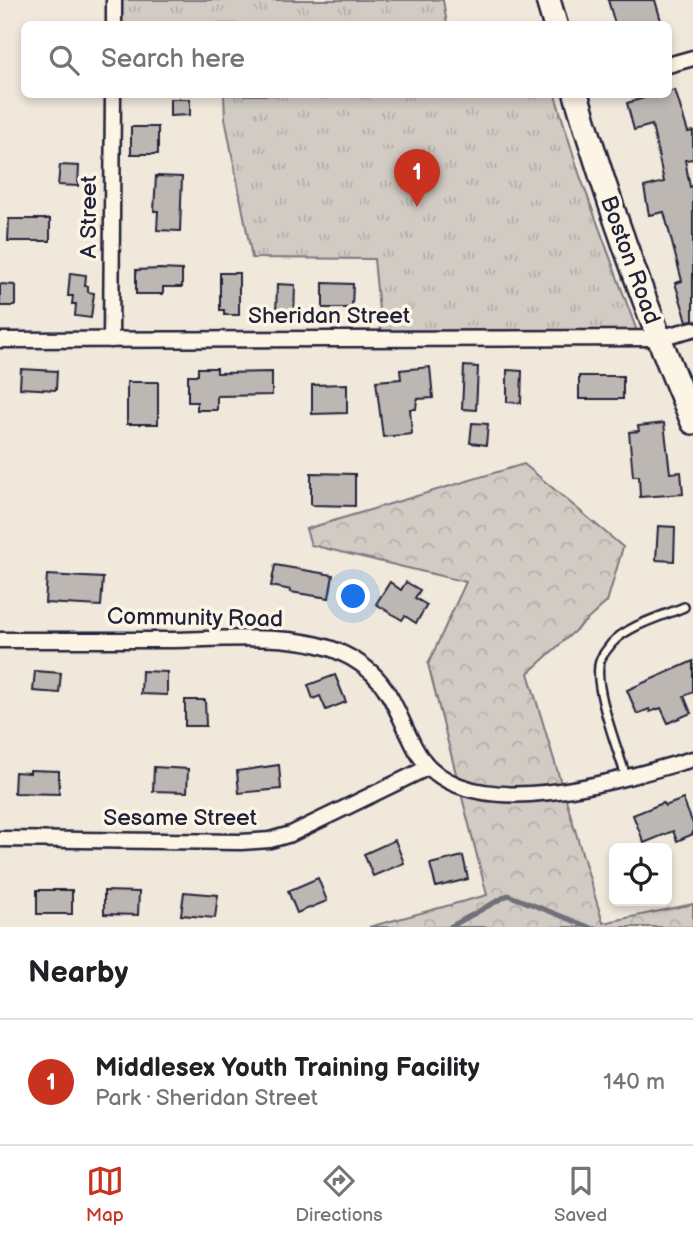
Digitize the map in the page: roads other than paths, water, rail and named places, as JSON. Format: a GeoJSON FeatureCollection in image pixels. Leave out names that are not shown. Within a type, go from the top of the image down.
{"type":"FeatureCollection","features":[{"type":"Feature","properties":{"kind":"main road"},"geometry":{"type":"LineString","coordinates":[[548,0],[554,21]]}},
{"type":"Feature","properties":{"kind":"main road","name":"Boston Road"},"geometry":{"type":"LineString","coordinates":[[577,98],[613,215],[658,338],[693,422]]}},
{"type":"Feature","properties":{"kind":"street"},"geometry":{"type":"LineString","coordinates":[[114,0],[114,21]]}},
{"type":"Feature","properties":{"kind":"street"},"geometry":{"type":"LineString","coordinates":[[672,64],[693,58]]}},
{"type":"Feature","properties":{"kind":"street","name":"A Street"},"geometry":{"type":"LineString","coordinates":[[111,340],[113,98]]}},
{"type":"Feature","properties":{"kind":"street","name":"Sheridan Street"},"geometry":{"type":"LineString","coordinates":[[0,340],[658,338],[693,329]]}},
{"type":"Feature","properties":{"kind":"street","name":"Community Road"},"geometry":{"type":"LineString","coordinates":[[0,639],[254,638],[336,650],[373,671],[381,681],[390,694],[415,750],[427,768],[444,781],[481,793],[565,789],[693,760]]}},
{"type":"Feature","properties":{"kind":"street","name":"Sesame Street"},"geometry":{"type":"LineString","coordinates":[[0,839],[241,842],[270,840],[291,834],[427,768]]}},
{"type":"Feature","properties":{"kind":"lane"},"geometry":{"type":"LineString","coordinates":[[626,777],[604,706],[598,678],[600,661],[612,642],[634,628],[684,607]]}},
{"type":"Feature","properties":{"kind":"waterway"},"geometry":{"type":"LineString","coordinates":[[450,927],[508,895],[589,927]]}},
{"type":"Feature","properties":{"kind":"place","name":"Middlesex Youth Training Facility"},"geometry":{"type":"Point","coordinates":[417,207]}}]}
